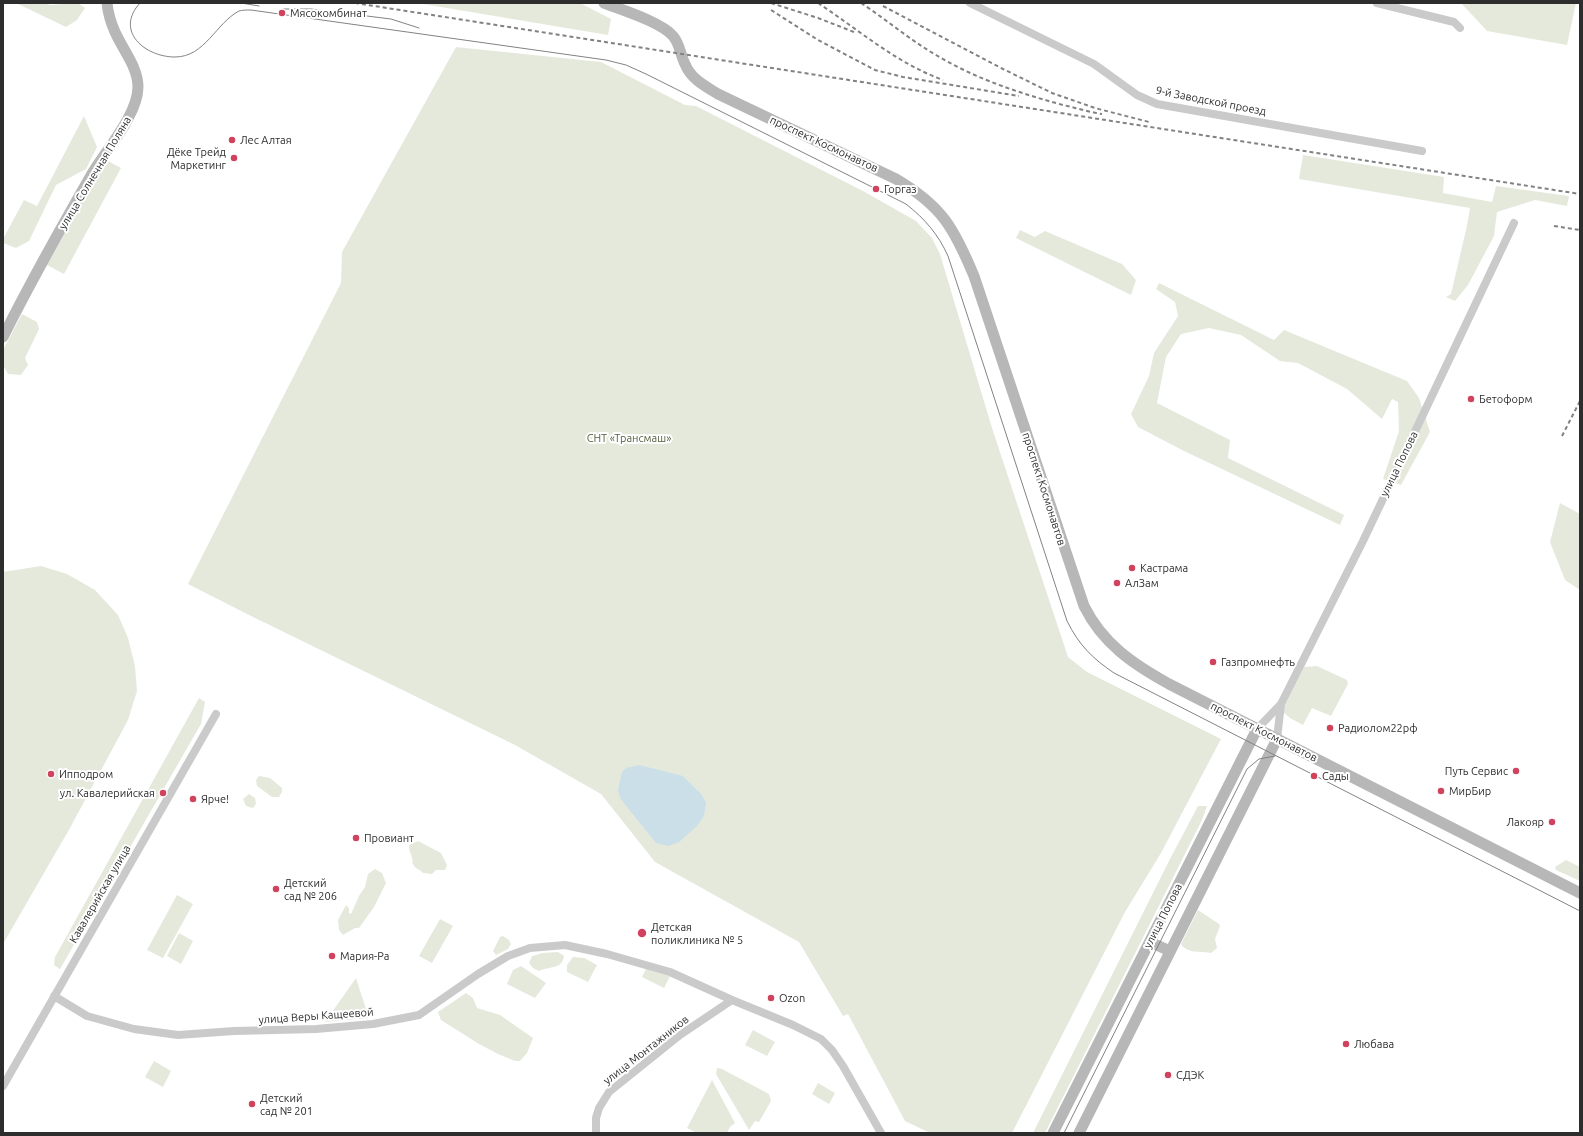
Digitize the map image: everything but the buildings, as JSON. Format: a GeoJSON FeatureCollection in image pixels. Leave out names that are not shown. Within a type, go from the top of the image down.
{"type":"FeatureCollection","features":[{"type":"Feature","properties":{"kind":"main road","name":"улица Солнечная Поляна"},"geometry":{"type":"LineString","coordinates":[[3,337],[94,172],[131,114],[136,102],[138,89],[137,78],[132,65],[114,31],[107,3]]}},
{"type":"Feature","properties":{"kind":"main road","name":"проспект Космонавтов"},"geometry":{"type":"LineString","coordinates":[[604,3],[664,28],[672,35],[678,44],[685,65],[700,83],[718,94],[896,179],[913,189],[938,209],[957,238],[974,276],[1084,606],[1099,631],[1110,642],[1135,664],[1169,684],[1580,893]]}},
{"type":"Feature","properties":{"kind":"main road","name":"улица Попова"},"geometry":{"type":"LineString","coordinates":[[1053,1133],[1257,729]]}},
{"type":"Feature","properties":{"kind":"main road","name":"улица Попова"},"geometry":{"type":"LineString","coordinates":[[1078,1133],[1277,739]]}},
{"type":"Feature","properties":{"kind":"main road"},"geometry":{"type":"LineString","coordinates":[[1150,942],[1170,952]]}},
{"type":"Feature","properties":{"kind":"street","name":"9-й Заводской проезд"},"geometry":{"type":"LineString","coordinates":[[970,3],[1094,64],[1137,95],[1157,104],[1422,151]]}},
{"type":"Feature","properties":{"kind":"street"},"geometry":{"type":"LineString","coordinates":[[1377,3],[1454,22],[1460,28]]}},
{"type":"Feature","properties":{"kind":"street","name":"улица Попова"},"geometry":{"type":"LineString","coordinates":[[1257,729],[1281,704],[1362,541],[1514,223]]}},
{"type":"Feature","properties":{"kind":"street","name":"улица Попова"},"geometry":{"type":"LineString","coordinates":[[1277,739],[1281,704]]}},
{"type":"Feature","properties":{"kind":"street","name":"Кавалерийская улица"},"geometry":{"type":"LineString","coordinates":[[3,1086],[216,714]]}},
{"type":"Feature","properties":{"kind":"street","name":"улица Веры Кащеевой"},"geometry":{"type":"LineString","coordinates":[[54,996],[87,1016],[134,1029],[178,1035],[234,1031],[316,1029],[373,1024],[419,1015],[478,974],[515,954],[530,948],[565,945],[607,954],[670,972],[821,1039],[832,1050],[881,1133]]}},
{"type":"Feature","properties":{"kind":"street","name":"улица Монтажников"},"geometry":{"type":"LineString","coordinates":[[596,1133],[596,1118],[609,1092],[680,1035],[732,1000]]}},
{"type":"Feature","properties":{"kind":"green space"},"geometry":{"type":"Polygon","coordinates":[[[16,3],[46,3],[50,5],[78,3],[85,8],[77,20],[66,27],[16,3]]]}},
{"type":"Feature","properties":{"kind":"green space"},"geometry":{"type":"Polygon","coordinates":[[[417,3],[580,3],[611,19],[608,35],[417,3]]]}},
{"type":"Feature","properties":{"kind":"green space"},"geometry":{"type":"Polygon","coordinates":[[[1461,3],[1576,3],[1567,45],[1487,31],[1461,3]]]}},
{"type":"Feature","properties":{"kind":"green space","name":"СНТ «Трансмаш»"},"geometry":{"type":"Polygon","coordinates":[[[456,47],[601,62],[685,105],[696,106],[863,191],[916,221],[932,238],[940,254],[992,428],[1068,657],[1087,672],[1221,739],[1161,853],[1125,912],[1012,1133],[930,1133],[905,1121],[848,1014],[843,1016],[799,942],[655,862],[601,794],[515,745],[188,584],[341,283],[342,252],[456,47]]]}},
{"type":"Feature","properties":{"kind":"green space"},"geometry":{"type":"Polygon","coordinates":[[[84,116],[97,147],[86,169],[56,185],[29,241],[16,248],[3,243],[3,239],[24,200],[37,206],[84,116]]]}},
{"type":"Feature","properties":{"kind":"green space"},"geometry":{"type":"Polygon","coordinates":[[[1303,155],[1444,177],[1443,193],[1492,202],[1496,186],[1569,196],[1567,206],[1535,200],[1497,212],[1494,236],[1468,285],[1455,301],[1446,297],[1451,294],[1470,208],[1299,179],[1303,155]]]}},
{"type":"Feature","properties":{"kind":"green space"},"geometry":{"type":"Polygon","coordinates":[[[106,160],[121,168],[64,274],[47,265],[106,160]]]}},
{"type":"Feature","properties":{"kind":"green space"},"geometry":{"type":"Polygon","coordinates":[[[1020,230],[1035,237],[1045,231],[1122,264],[1136,280],[1131,295],[1016,238],[1020,230]]]}},
{"type":"Feature","properties":{"kind":"green space"},"geometry":{"type":"Polygon","coordinates":[[[1159,283],[1274,340],[1284,330],[1407,381],[1419,398],[1430,432],[1401,485],[1383,479],[1399,431],[1398,402],[1392,399],[1382,419],[1347,389],[1298,363],[1280,361],[1241,335],[1209,328],[1181,334],[1166,357],[1157,403],[1230,440],[1228,458],[1344,515],[1340,525],[1184,451],[1138,427],[1131,414],[1149,376],[1154,353],[1178,316],[1175,302],[1156,289],[1159,283]]]}},
{"type":"Feature","properties":{"kind":"green space"},"geometry":{"type":"Polygon","coordinates":[[[22,314],[37,322],[39,329],[25,358],[28,365],[21,375],[8,374],[3,365],[3,350],[22,314]]]}},
{"type":"Feature","properties":{"kind":"green space"},"geometry":{"type":"Polygon","coordinates":[[[1560,503],[1580,514],[1580,590],[1565,580],[1550,542],[1560,503]]]}},
{"type":"Feature","properties":{"kind":"green space","name":"Ипподром"},"geometry":{"type":"Polygon","coordinates":[[[41,566],[67,574],[95,590],[118,615],[128,638],[135,666],[137,691],[128,720],[70,828],[3,944],[3,572],[41,566]]]}},
{"type":"Feature","properties":{"kind":"green space"},"geometry":{"type":"Polygon","coordinates":[[[1317,666],[1347,680],[1348,684],[1331,716],[1312,708],[1303,725],[1290,718],[1282,711],[1304,667],[1317,666]]]}},
{"type":"Feature","properties":{"kind":"green space"},"geometry":{"type":"Polygon","coordinates":[[[199,698],[205,702],[201,724],[60,969],[54,965],[55,957],[199,698]]]}},
{"type":"Feature","properties":{"kind":"green space"},"geometry":{"type":"Polygon","coordinates":[[[259,776],[270,778],[282,788],[282,792],[279,797],[272,797],[257,786],[256,780],[259,776]]]}},
{"type":"Feature","properties":{"kind":"green space"},"geometry":{"type":"Polygon","coordinates":[[[249,794],[255,798],[256,804],[253,808],[246,806],[243,799],[249,794]]]}},
{"type":"Feature","properties":{"kind":"green space"},"geometry":{"type":"Polygon","coordinates":[[[1198,806],[1207,806],[1202,820],[1045,1133],[1033,1133],[1171,857],[1198,806]]]}},
{"type":"Feature","properties":{"kind":"green space"},"geometry":{"type":"Polygon","coordinates":[[[418,841],[441,853],[447,865],[445,870],[436,870],[432,874],[423,873],[415,867],[409,845],[418,841]]]}},
{"type":"Feature","properties":{"kind":"green space"},"geometry":{"type":"Polygon","coordinates":[[[1566,860],[1580,867],[1580,881],[1556,870],[1555,867],[1566,860]]]}},
{"type":"Feature","properties":{"kind":"green space"},"geometry":{"type":"Polygon","coordinates":[[[375,869],[382,873],[386,883],[374,907],[359,928],[355,928],[343,935],[339,930],[338,920],[346,905],[349,908],[349,913],[351,914],[365,887],[368,874],[375,869]]]}},
{"type":"Feature","properties":{"kind":"green space"},"geometry":{"type":"Polygon","coordinates":[[[177,895],[193,904],[163,958],[147,950],[177,895]]]}},
{"type":"Feature","properties":{"kind":"green space"},"geometry":{"type":"Polygon","coordinates":[[[1198,910],[1220,926],[1215,939],[1217,948],[1211,953],[1190,951],[1181,944],[1198,910]]]}},
{"type":"Feature","properties":{"kind":"green space"},"geometry":{"type":"Polygon","coordinates":[[[440,919],[453,926],[432,963],[419,956],[440,919]]]}},
{"type":"Feature","properties":{"kind":"green space"},"geometry":{"type":"Polygon","coordinates":[[[179,933],[193,941],[181,964],[167,956],[179,933]]]}},
{"type":"Feature","properties":{"kind":"green space"},"geometry":{"type":"Polygon","coordinates":[[[503,936],[509,940],[511,944],[508,949],[496,955],[493,951],[500,937],[503,936]]]}},
{"type":"Feature","properties":{"kind":"green space"},"geometry":{"type":"Polygon","coordinates":[[[558,952],[564,956],[561,964],[558,966],[539,971],[533,968],[529,963],[532,956],[543,953],[558,952]]]}},
{"type":"Feature","properties":{"kind":"green space"},"geometry":{"type":"Polygon","coordinates":[[[573,957],[584,958],[597,965],[588,982],[567,972],[567,965],[573,957]]]}},
{"type":"Feature","properties":{"kind":"green space"},"geometry":{"type":"Polygon","coordinates":[[[521,966],[546,983],[535,998],[507,984],[513,970],[521,966]]]}},
{"type":"Feature","properties":{"kind":"green space"},"geometry":{"type":"Polygon","coordinates":[[[646,969],[670,976],[664,988],[642,977],[646,969]]]}},
{"type":"Feature","properties":{"kind":"green space"},"geometry":{"type":"Polygon","coordinates":[[[356,978],[369,1018],[325,1022],[356,978]]]}},
{"type":"Feature","properties":{"kind":"green space"},"geometry":{"type":"Polygon","coordinates":[[[466,993],[473,998],[477,1008],[500,1015],[533,1038],[527,1053],[520,1061],[515,1061],[498,1054],[441,1020],[438,1012],[466,993]]]}},
{"type":"Feature","properties":{"kind":"green space"},"geometry":{"type":"Polygon","coordinates":[[[753,1030],[775,1042],[767,1056],[745,1045],[753,1030]]]}},
{"type":"Feature","properties":{"kind":"green space"},"geometry":{"type":"Polygon","coordinates":[[[154,1061],[171,1071],[163,1087],[145,1077],[154,1061]]]}},
{"type":"Feature","properties":{"kind":"green space"},"geometry":{"type":"Polygon","coordinates":[[[717,1068],[722,1069],[769,1094],[771,1101],[759,1122],[755,1121],[749,1130],[716,1074],[717,1068]]]}},
{"type":"Feature","properties":{"kind":"green space"},"geometry":{"type":"Polygon","coordinates":[[[712,1080],[735,1123],[730,1127],[727,1133],[697,1133],[687,1128],[712,1080]]]}},
{"type":"Feature","properties":{"kind":"green space"},"geometry":{"type":"Polygon","coordinates":[[[818,1083],[835,1093],[829,1104],[812,1094],[818,1083]]]}},
{"type":"Feature","properties":{"kind":"water"},"geometry":{"type":"Polygon","coordinates":[[[639,765],[683,776],[701,794],[706,803],[704,816],[697,826],[679,842],[668,846],[656,843],[620,798],[618,790],[622,772],[626,768],[639,765]]]}},
{"type":"Feature","properties":{"kind":"tram line"},"geometry":{"type":"LineString","coordinates":[[140,3],[133,13],[130,23],[132,32],[136,40],[144,47],[164,56],[185,56],[194,52],[202,46],[231,16],[239,11],[251,10],[606,60],[626,65],[906,204],[930,227],[948,256],[1067,621],[1081,644],[1099,662],[1114,673],[1580,911]]}},
{"type":"Feature","properties":{"kind":"tram line"},"geometry":{"type":"LineString","coordinates":[[241,3],[259,6]]}},
{"type":"Feature","properties":{"kind":"tram line"},"geometry":{"type":"LineString","coordinates":[[283,9],[311,9],[391,19],[419,28]]}},
{"type":"Feature","properties":{"kind":"tram line"},"geometry":{"type":"LineString","coordinates":[[1064,1133],[1247,769],[1259,759],[1275,756]]}},
{"type":"Feature","properties":{"kind":"railway"},"geometry":{"type":"LineString","coordinates":[[355,3],[1580,194]]}},
{"type":"Feature","properties":{"kind":"railway"},"geometry":{"type":"LineString","coordinates":[[771,3],[818,18],[854,32]]}},
{"type":"Feature","properties":{"kind":"railway"},"geometry":{"type":"LineString","coordinates":[[818,3],[909,65],[943,80]]}},
{"type":"Feature","properties":{"kind":"railway"},"geometry":{"type":"LineString","coordinates":[[861,3],[926,49],[951,64],[982,78],[1030,96],[1102,114]]}},
{"type":"Feature","properties":{"kind":"railway"},"geometry":{"type":"LineString","coordinates":[[883,6],[1052,93],[1095,108],[1149,122]]}},
{"type":"Feature","properties":{"kind":"railway"},"geometry":{"type":"LineString","coordinates":[[771,10],[818,40],[875,70],[903,77],[1019,96]]}},
{"type":"Feature","properties":{"kind":"railway"},"geometry":{"type":"LineString","coordinates":[[1554,226],[1580,230]]}},
{"type":"Feature","properties":{"kind":"railway"},"geometry":{"type":"LineString","coordinates":[[1562,436],[1580,401]]}},
{"type":"Feature","properties":{"kind":"place","name":"Мясокомбинат"},"geometry":{"type":"Point","coordinates":[282,13]}},
{"type":"Feature","properties":{"kind":"place","name":"Лес Алтая"},"geometry":{"type":"Point","coordinates":[232,140]}},
{"type":"Feature","properties":{"kind":"place","name":"Дёке Трейд Маркетинг"},"geometry":{"type":"Point","coordinates":[234,158]}},
{"type":"Feature","properties":{"kind":"place","name":"Горгаз"},"geometry":{"type":"Point","coordinates":[876,189]}},
{"type":"Feature","properties":{"kind":"place","name":"Бетоформ"},"geometry":{"type":"Point","coordinates":[1471,399]}},
{"type":"Feature","properties":{"kind":"place","name":"Кастрама"},"geometry":{"type":"Point","coordinates":[1132,568]}},
{"type":"Feature","properties":{"kind":"place","name":"АлЗам"},"geometry":{"type":"Point","coordinates":[1117,583]}},
{"type":"Feature","properties":{"kind":"place","name":"Газпромнефть"},"geometry":{"type":"Point","coordinates":[1213,662]}},
{"type":"Feature","properties":{"kind":"place","name":"Радиолом22рф"},"geometry":{"type":"Point","coordinates":[1330,728]}},
{"type":"Feature","properties":{"kind":"place","name":"Путь Сервис"},"geometry":{"type":"Point","coordinates":[1516,771]}},
{"type":"Feature","properties":{"kind":"place","name":"Ипподром"},"geometry":{"type":"Point","coordinates":[51,774]}},
{"type":"Feature","properties":{"kind":"place","name":"Сады"},"geometry":{"type":"Point","coordinates":[1314,776]}},
{"type":"Feature","properties":{"kind":"place","name":"МирБир"},"geometry":{"type":"Point","coordinates":[1441,791]}},
{"type":"Feature","properties":{"kind":"place","name":"ул. Кавалерийская"},"geometry":{"type":"Point","coordinates":[163,793]}},
{"type":"Feature","properties":{"kind":"place","name":"Ярче!"},"geometry":{"type":"Point","coordinates":[193,799]}},
{"type":"Feature","properties":{"kind":"place","name":"Лакояр"},"geometry":{"type":"Point","coordinates":[1552,822]}},
{"type":"Feature","properties":{"kind":"place","name":"Провиант"},"geometry":{"type":"Point","coordinates":[356,838]}},
{"type":"Feature","properties":{"kind":"place","name":"Детский сад № 206"},"geometry":{"type":"Point","coordinates":[276,889]}},
{"type":"Feature","properties":{"kind":"place","name":"Детская поликлиника № 5"},"geometry":{"type":"Point","coordinates":[642,933]}},
{"type":"Feature","properties":{"kind":"place","name":"Мария-Ра"},"geometry":{"type":"Point","coordinates":[332,956]}},
{"type":"Feature","properties":{"kind":"place","name":"Ozon"},"geometry":{"type":"Point","coordinates":[771,998]}},
{"type":"Feature","properties":{"kind":"place","name":"Любава"},"geometry":{"type":"Point","coordinates":[1346,1044]}},
{"type":"Feature","properties":{"kind":"place","name":"СДЭК"},"geometry":{"type":"Point","coordinates":[1168,1075]}},
{"type":"Feature","properties":{"kind":"place","name":"Детский сад № 201"},"geometry":{"type":"Point","coordinates":[252,1104]}}]}
